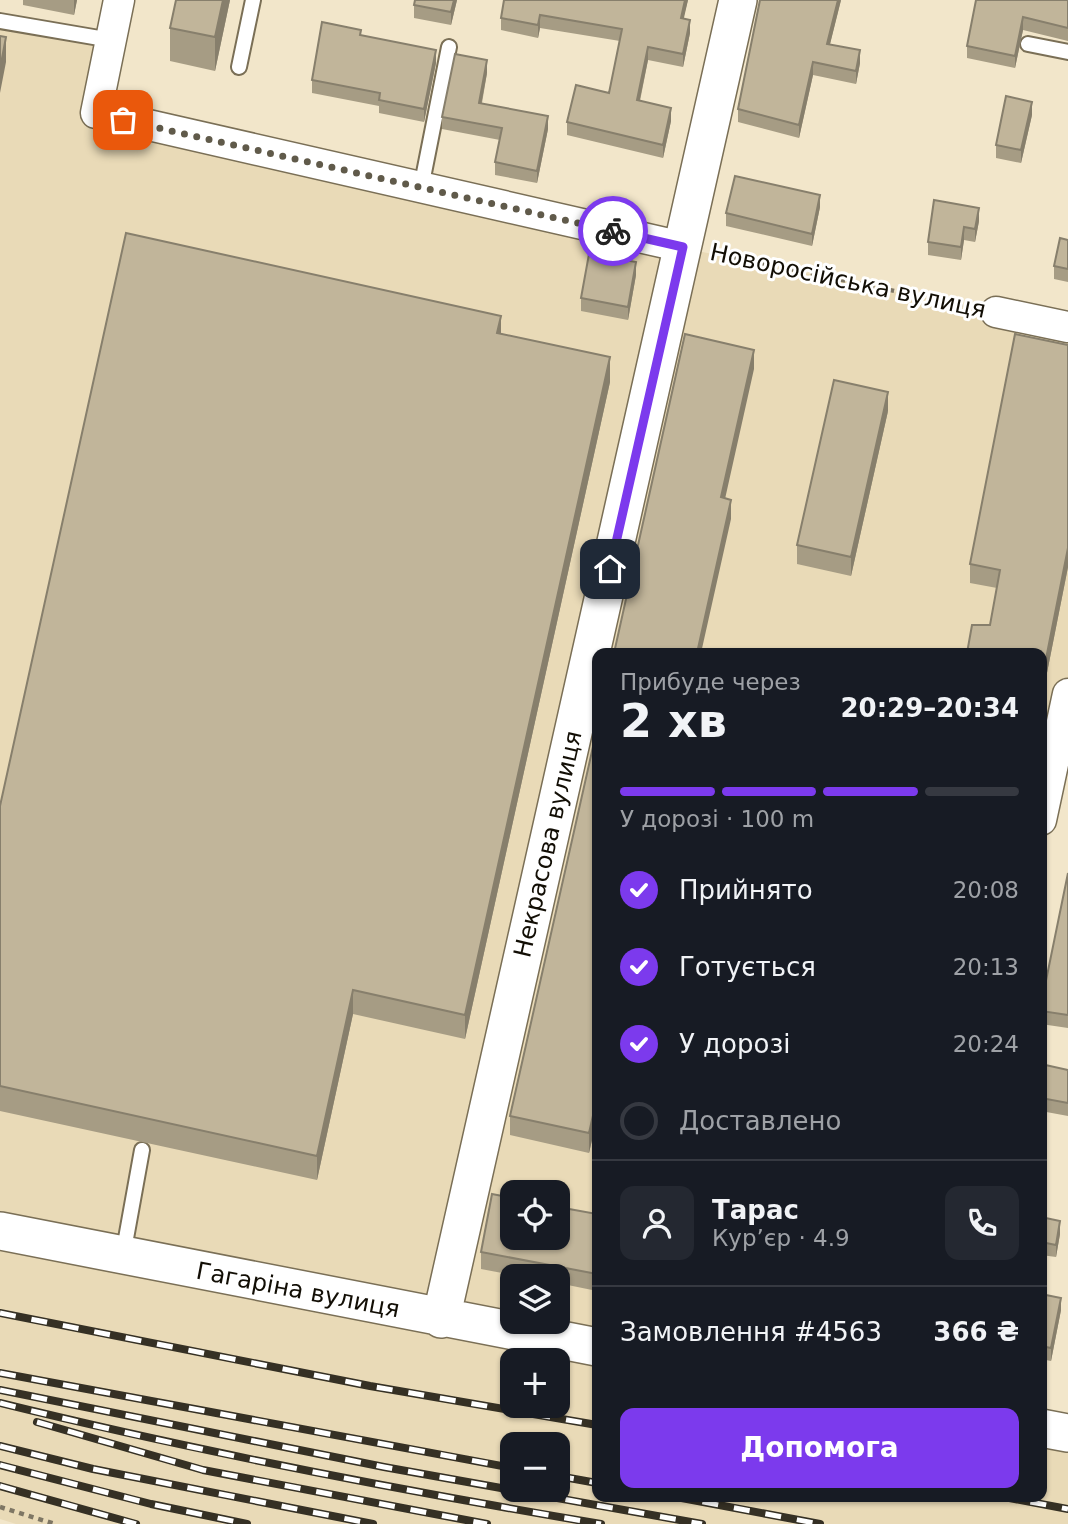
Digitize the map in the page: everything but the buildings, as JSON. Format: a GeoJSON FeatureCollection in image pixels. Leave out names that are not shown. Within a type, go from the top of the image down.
{"type":"FeatureCollection","features":[{"type":"Feature","properties":{"kind":"street"},"geometry":{"type":"LineString","coordinates":[[111,40],[119,0]]}},
{"type":"Feature","properties":{"kind":"street","name":"Некрасова вулиця"},"geometry":{"type":"LineString","coordinates":[[592,648],[738,0]]}},
{"type":"Feature","properties":{"kind":"street","name":"Новоросійська вулиця"},"geometry":{"type":"LineString","coordinates":[[111,40],[96,113],[683,247]]}},
{"type":"Feature","properties":{"kind":"street","name":"Новоросійська вулиця"},"geometry":{"type":"LineString","coordinates":[[996,312],[1068,327]]}},
{"type":"Feature","properties":{"kind":"street","name":"Некрасова вулиця"},"geometry":{"type":"LineString","coordinates":[[441,1319],[592,650]]}},
{"type":"Feature","properties":{"kind":"street"},"geometry":{"type":"LineString","coordinates":[[1047,794],[1066,710]]}},
{"type":"Feature","properties":{"kind":"street","name":"Гагаріна вулиця"},"geometry":{"type":"LineString","coordinates":[[0,1231],[441,1319],[592,1346]]}},
{"type":"Feature","properties":{"kind":"street"},"geometry":{"type":"LineString","coordinates":[[1047,1429],[1068,1433]]}},
{"type":"Feature","properties":{"kind":"lane"},"geometry":{"type":"LineString","coordinates":[[239,67],[253,0]]}},
{"type":"Feature","properties":{"kind":"lane"},"geometry":{"type":"LineString","coordinates":[[0,22],[111,40]]}},
{"type":"Feature","properties":{"kind":"lane"},"geometry":{"type":"LineString","coordinates":[[1028,44],[1068,52]]}},
{"type":"Feature","properties":{"kind":"lane"},"geometry":{"type":"LineString","coordinates":[[421,188],[449,47]]}},
{"type":"Feature","properties":{"kind":"lane"},"geometry":{"type":"LineString","coordinates":[[123,1255],[142,1150]]}},
{"type":"Feature","properties":{"kind":"path","name":"Новоросійська вулиця"},"geometry":{"type":"LineString","coordinates":[[683,247],[996,312]]}},
{"type":"Feature","properties":{"kind":"path"},"geometry":{"type":"LineString","coordinates":[[0,1507],[55,1524]]}},
{"type":"Feature","properties":{"kind":"shaded area"},"geometry":{"type":"Polygon","coordinates":[[[0,22],[110,40],[95,114],[683,248],[1068,327],[1068,690],[1047,788],[1047,648],[592,648],[592,1328],[570,1323],[570,1264],[500,1264],[500,1311],[0,1217],[0,22]]]}},
{"type":"Feature","properties":{"kind":"shaded area"},"geometry":{"type":"Polygon","coordinates":[[[0,1245],[535,1348],[500,1348],[500,1418],[570,1418],[570,1355],[592,1359],[592,1502],[1047,1502],[1047,1442],[1068,1446],[1068,1524],[16,1524],[0,1519],[0,1245]]]}},
{"type":"Feature","properties":{"kind":"railway"},"geometry":{"type":"LineString","coordinates":[[0,1313],[370,1386],[592,1424]]}},
{"type":"Feature","properties":{"kind":"railway"},"geometry":{"type":"LineString","coordinates":[[0,1373],[500,1466]]}},
{"type":"Feature","properties":{"kind":"railway"},"geometry":{"type":"LineString","coordinates":[[0,1390],[384,1467],[702,1524]]}},
{"type":"Feature","properties":{"kind":"railway"},"geometry":{"type":"LineString","coordinates":[[0,1403],[299,1469],[601,1524]]}},
{"type":"Feature","properties":{"kind":"railway"},"geometry":{"type":"LineString","coordinates":[[37,1422],[203,1470],[487,1524]]}},
{"type":"Feature","properties":{"kind":"railway"},"geometry":{"type":"LineString","coordinates":[[0,1446],[93,1469],[373,1524]]}},
{"type":"Feature","properties":{"kind":"railway"},"geometry":{"type":"LineString","coordinates":[[0,1465],[151,1504],[247,1524]]}},
{"type":"Feature","properties":{"kind":"railway"},"geometry":{"type":"LineString","coordinates":[[570,1478],[592,1482]]}},
{"type":"Feature","properties":{"kind":"railway"},"geometry":{"type":"LineString","coordinates":[[0,1486],[136,1524]]}},
{"type":"Feature","properties":{"kind":"railway"},"geometry":{"type":"LineString","coordinates":[[703,1502],[820,1524]]}},
{"type":"Feature","properties":{"kind":"railway"},"geometry":{"type":"LineString","coordinates":[[1031,1502],[1068,1509]]}},
{"type":"Feature","properties":{"kind":"way so far"},"geometry":{"type":"LineString","coordinates":[[123,120],[613,231]]}},
{"type":"Feature","properties":{"kind":"route"},"geometry":{"type":"LineString","coordinates":[[610,569],[683,247],[613,231]]}}]}
